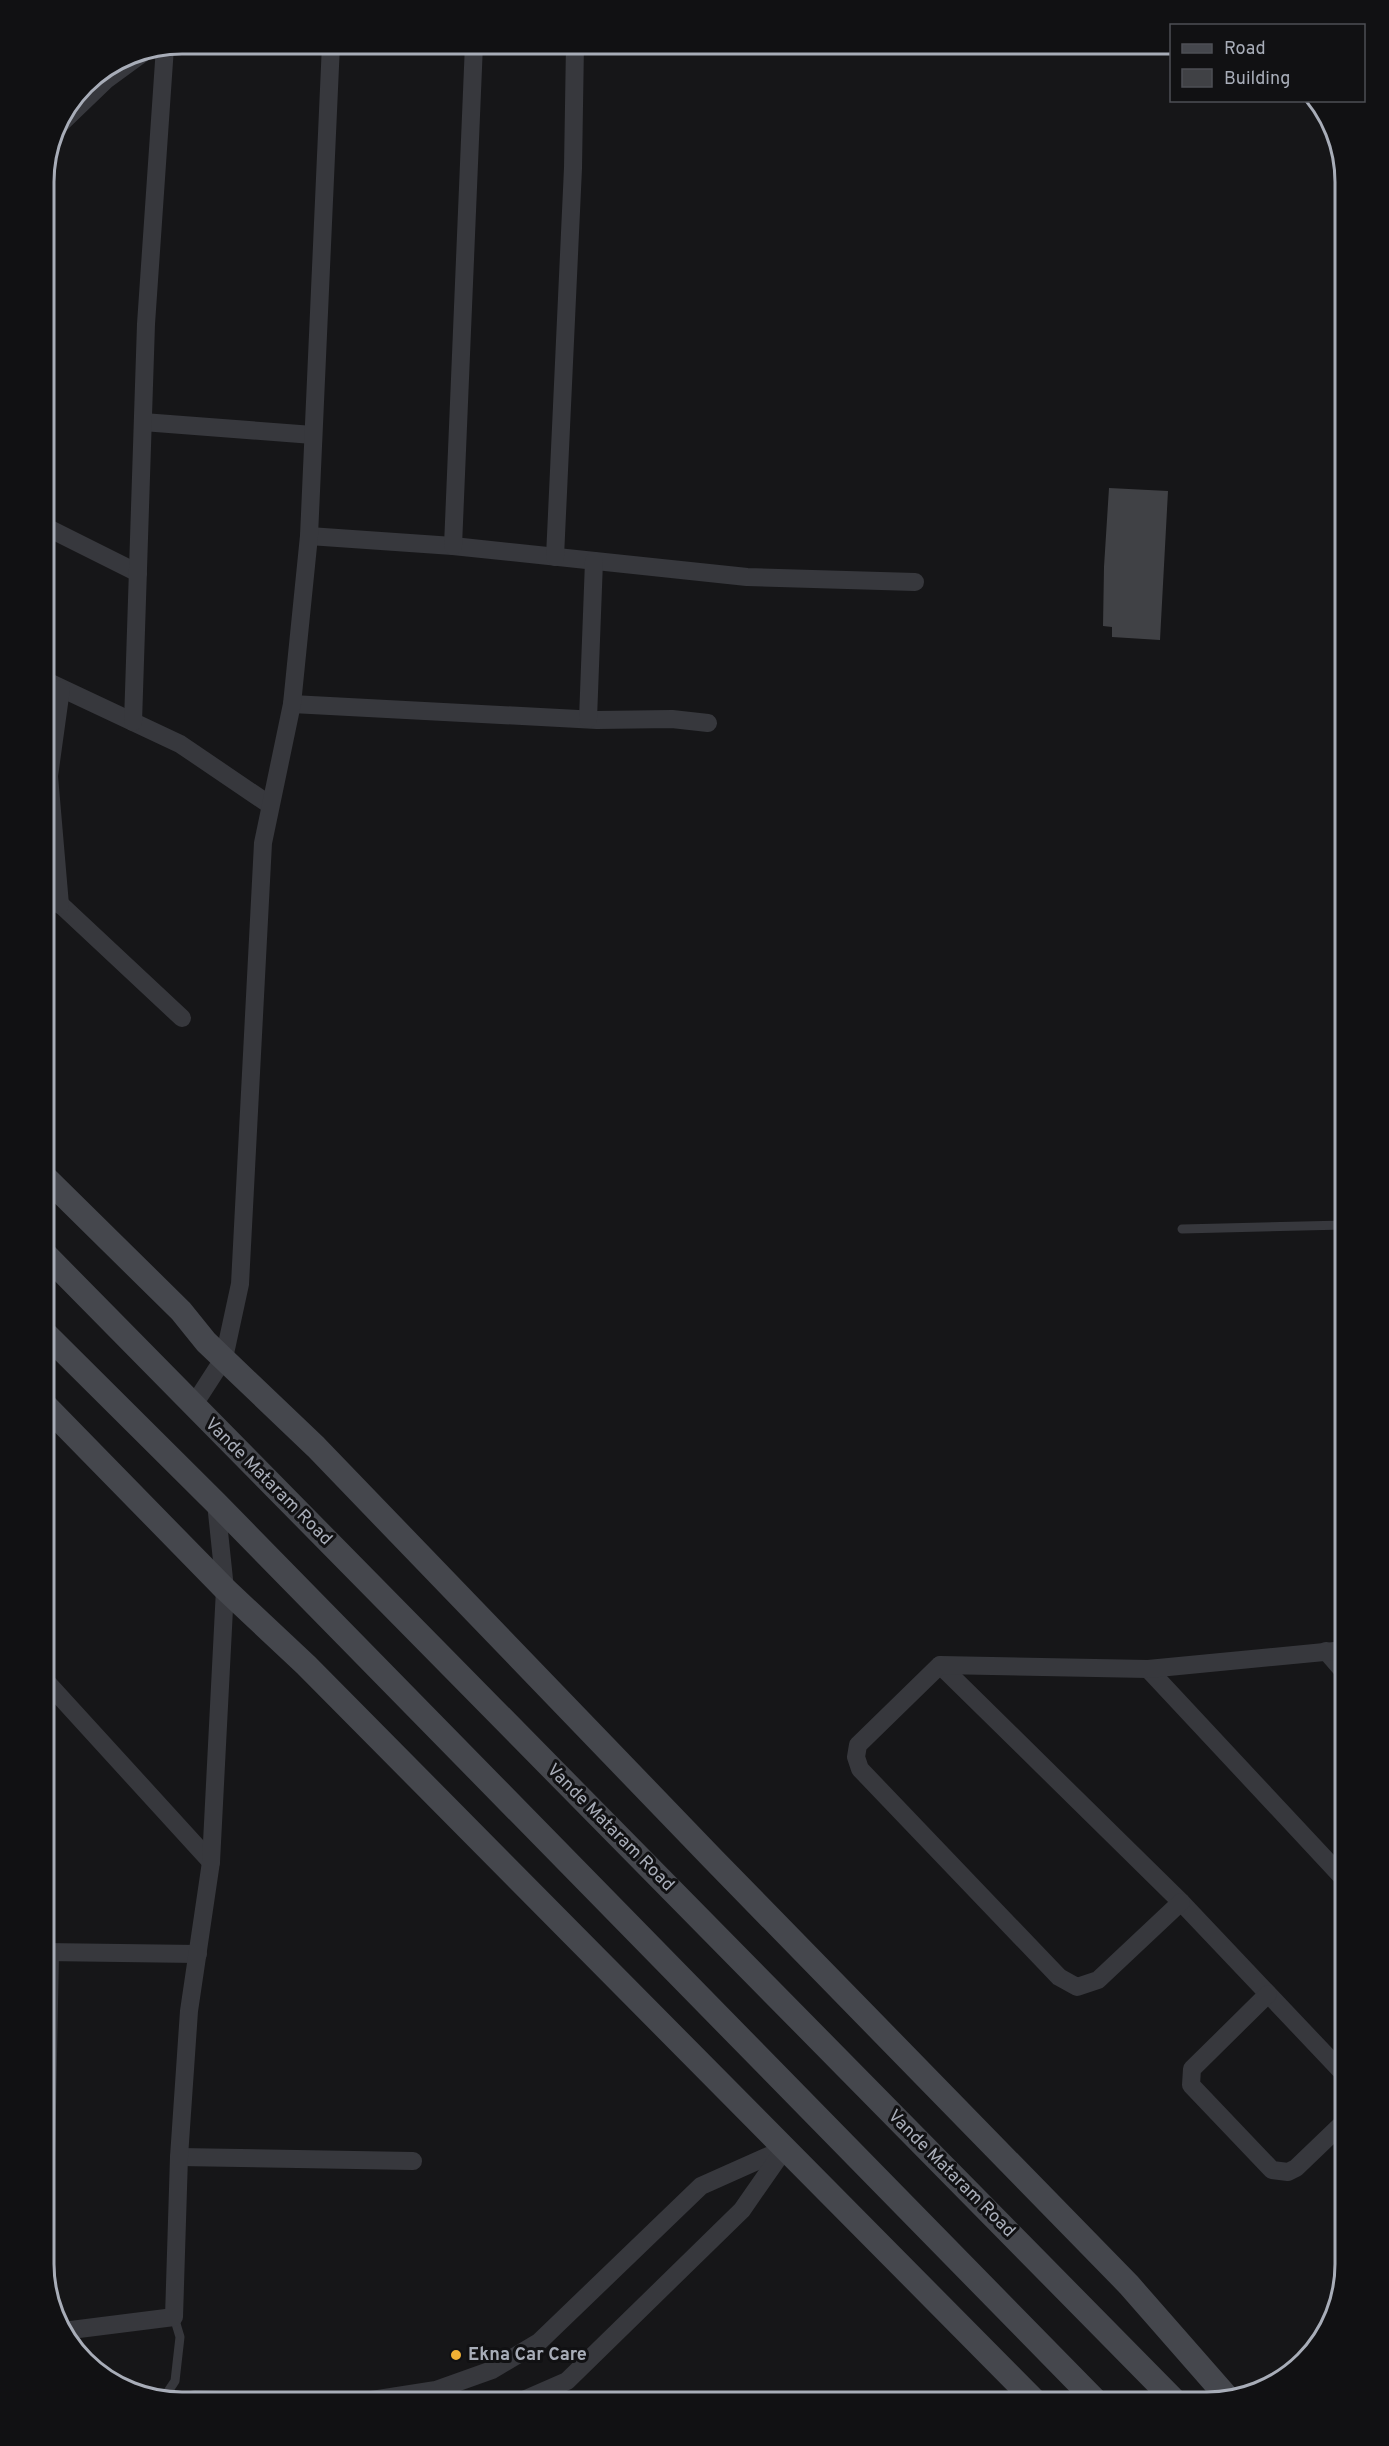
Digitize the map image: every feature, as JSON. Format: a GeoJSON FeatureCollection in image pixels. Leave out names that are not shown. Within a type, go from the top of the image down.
{"type":"FeatureCollection","features":[{"type":"Feature","properties":{"kind":"main road"},"geometry":{"type":"LineString","coordinates":[[54,1186],[181,1311],[206,1342],[316,1447],[1120,2276],[1222,2391]]}},
{"type":"Feature","properties":{"kind":"main road","name":"Vande Mataram Road"},"geometry":{"type":"LineString","coordinates":[[54,1263],[1165,2392]]}},
{"type":"Feature","properties":{"kind":"main road"},"geometry":{"type":"LineString","coordinates":[[54,1342],[216,1503],[1087,2392]]}},
{"type":"Feature","properties":{"kind":"main road"},"geometry":{"type":"LineString","coordinates":[[54,1414],[225,1589],[314,1674],[1026,2392]]}},
{"type":"Feature","properties":{"kind":"street"},"geometry":{"type":"LineString","coordinates":[[194,1406],[224,1358],[240,1284],[262,855],[270,805],[292,704],[309,536],[331,54]]}},
{"type":"Feature","properties":{"kind":"street"},"geometry":{"type":"LineString","coordinates":[[453,546],[474,54]]}},
{"type":"Feature","properties":{"kind":"street"},"geometry":{"type":"LineString","coordinates":[[555,557],[573,168],[575,54]]}},
{"type":"Feature","properties":{"kind":"street"},"geometry":{"type":"LineString","coordinates":[[133,722],[146,324],[164,55]]}},
{"type":"Feature","properties":{"kind":"street"},"geometry":{"type":"LineString","coordinates":[[78,107],[119,70]]}},
{"type":"Feature","properties":{"kind":"street"},"geometry":{"type":"LineString","coordinates":[[143,422],[313,435]]}},
{"type":"Feature","properties":{"kind":"street"},"geometry":{"type":"LineString","coordinates":[[54,531],[138,573]]}},
{"type":"Feature","properties":{"kind":"street"},"geometry":{"type":"LineString","coordinates":[[309,536],[453,546],[747,577],[915,582]]}},
{"type":"Feature","properties":{"kind":"street"},"geometry":{"type":"LineString","coordinates":[[588,719],[594,561]]}},
{"type":"Feature","properties":{"kind":"street"},"geometry":{"type":"LineString","coordinates":[[54,685],[180,744],[270,805]]}},
{"type":"Feature","properties":{"kind":"street"},"geometry":{"type":"LineString","coordinates":[[54,740],[61,689]]}},
{"type":"Feature","properties":{"kind":"street"},"geometry":{"type":"LineString","coordinates":[[292,704],[588,719],[672,719],[708,723]]}},
{"type":"Feature","properties":{"kind":"street"},"geometry":{"type":"LineString","coordinates":[[54,835],[60,905]]}},
{"type":"Feature","properties":{"kind":"street"},"geometry":{"type":"LineString","coordinates":[[54,899],[182,1018]]}},
{"type":"Feature","properties":{"kind":"street"},"geometry":{"type":"LineString","coordinates":[[73,2330],[174,2317],[179,2157],[189,2011],[211,1862],[225,1589],[216,1503]]}},
{"type":"Feature","properties":{"kind":"street"},"geometry":{"type":"LineString","coordinates":[[1326,1651],[1335,1661]]}},
{"type":"Feature","properties":{"kind":"street"},"geometry":{"type":"LineString","coordinates":[[1181,1902],[1098,1980],[1077,1987],[1059,1977],[860,1769],[856,1757],[858,1745],[940,1665],[1148,1669],[1335,1651]]}},
{"type":"Feature","properties":{"kind":"street"},"geometry":{"type":"LineString","coordinates":[[940,1665],[1181,1902],[1335,2064]]}},
{"type":"Feature","properties":{"kind":"street"},"geometry":{"type":"LineString","coordinates":[[1148,1669],[1335,1868]]}},
{"type":"Feature","properties":{"kind":"street"},"geometry":{"type":"LineString","coordinates":[[54,1696],[211,1862]]}},
{"type":"Feature","properties":{"kind":"street"},"geometry":{"type":"LineString","coordinates":[[54,1952],[198,1954]]}},
{"type":"Feature","properties":{"kind":"street"},"geometry":{"type":"LineString","coordinates":[[1268,1994],[1192,2069],[1191,2085],[1272,2170],[1288,2172],[1296,2168],[1335,2131]]}},
{"type":"Feature","properties":{"kind":"street"},"geometry":{"type":"LineString","coordinates":[[423,2392],[436,2390],[502,2364],[539,2342],[701,2186],[784,2149]]}},
{"type":"Feature","properties":{"kind":"street"},"geometry":{"type":"LineString","coordinates":[[542,2392],[567,2381],[742,2210],[784,2149]]}},
{"type":"Feature","properties":{"kind":"street"},"geometry":{"type":"LineString","coordinates":[[179,2157],[413,2160]]}},
{"type":"Feature","properties":{"kind":"lane"},"geometry":{"type":"LineString","coordinates":[[1182,1229],[1335,1225]]}},
{"type":"Feature","properties":{"kind":"lane"},"geometry":{"type":"LineString","coordinates":[[169,2391],[175,2381],[180,2337],[174,2317]]}},
{"type":"Feature","properties":{"kind":"building"},"geometry":{"type":"Polygon","coordinates":[[[1109,488],[1168,491],[1160,640],[1112,637],[1112,627],[1103,626],[1109,488]]]}},
{"type":"Feature","properties":{"kind":"place","name":"Ekna Car Care"},"geometry":{"type":"Point","coordinates":[456,2355]}}]}
